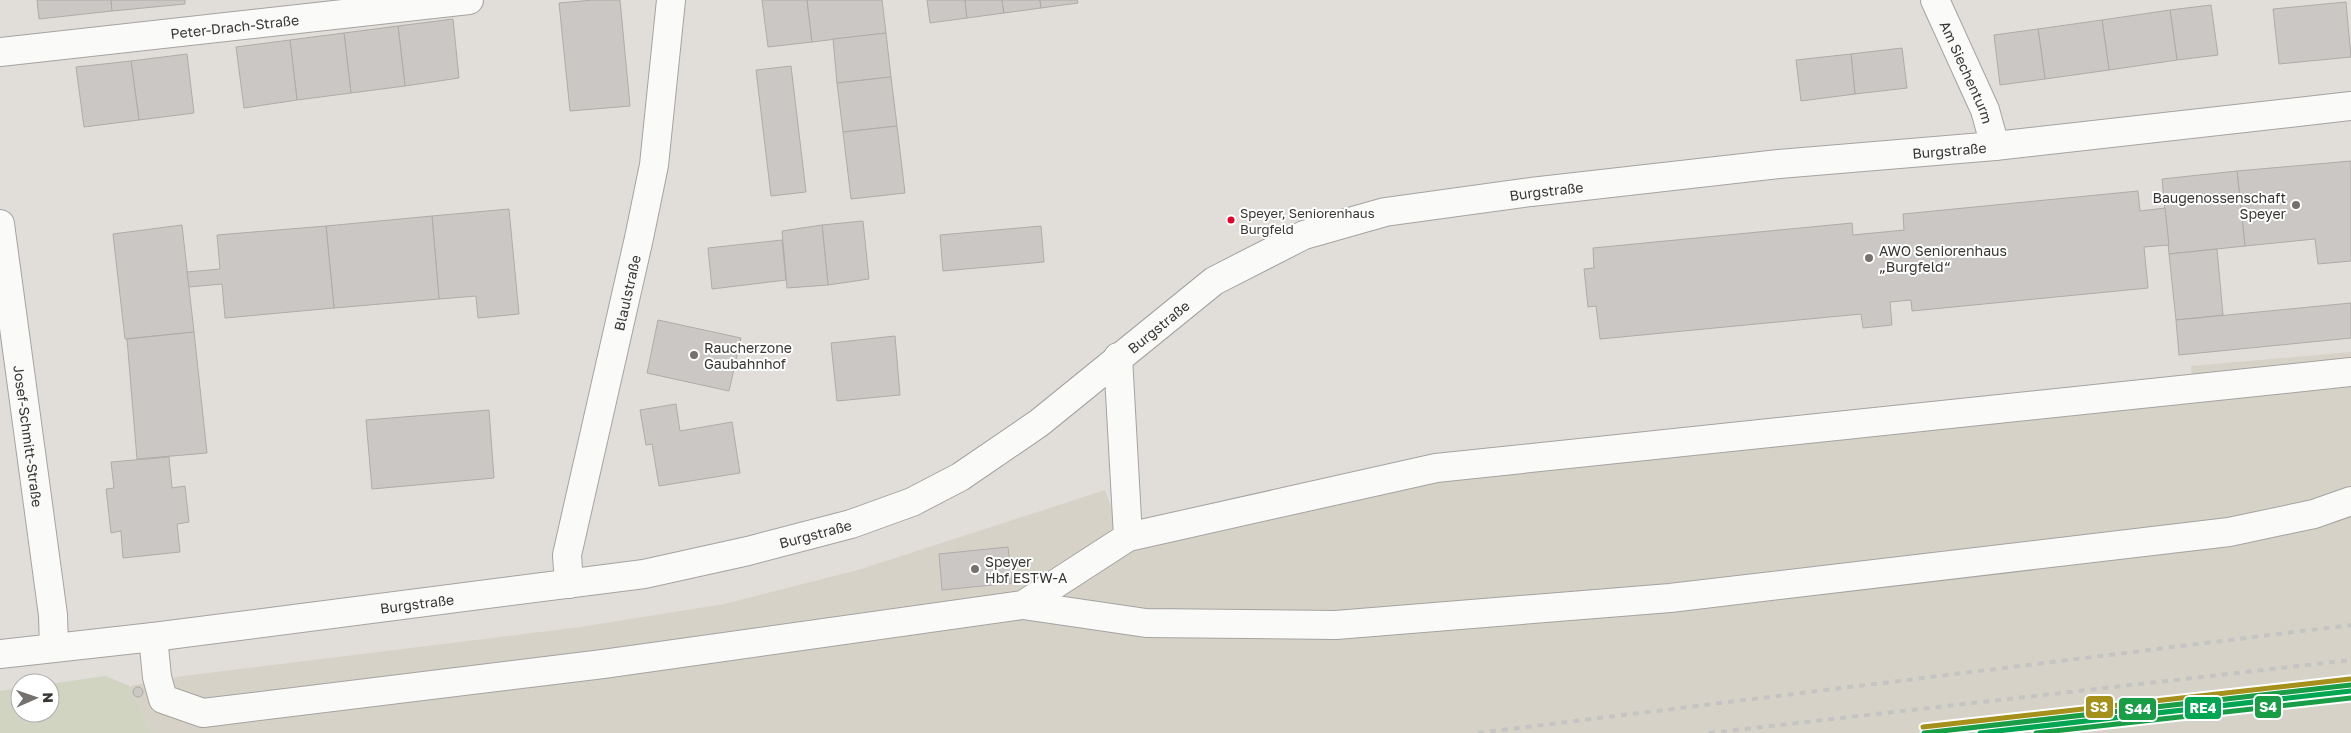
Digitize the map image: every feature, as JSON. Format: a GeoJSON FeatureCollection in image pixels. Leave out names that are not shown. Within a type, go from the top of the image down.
{"type":"FeatureCollection","features":[{"type":"Feature","properties":{"kind":"street","name":"Peter-Drach-Straße"},"geometry":{"type":"LineString","coordinates":[[0,52],[469,0]]}},
{"type":"Feature","properties":{"kind":"street","name":"Blaulstraße"},"geometry":{"type":"LineString","coordinates":[[569,584],[567,555],[654,165],[671,0]]}},
{"type":"Feature","properties":{"kind":"street","name":"Am Siechenturm"},"geometry":{"type":"LineString","coordinates":[[1935,0],[1985,110],[1995,146]]}},
{"type":"Feature","properties":{"kind":"street","name":"Burgstraße"},"geometry":{"type":"LineString","coordinates":[[0,654],[153,637],[644,574],[748,551],[851,524],[912,502],[960,477],[1039,423],[1214,281],[1304,235],[1385,212],[1531,192],[1770,165],[1995,146],[2351,106]]}},
{"type":"Feature","properties":{"kind":"street","name":"Josef-Schmitt-Straße"},"geometry":{"type":"LineString","coordinates":[[0,224],[5,302],[53,615],[54,648]]}},
{"type":"Feature","properties":{"kind":"street"},"geometry":{"type":"LineString","coordinates":[[1118,357],[1128,537]]}},
{"type":"Feature","properties":{"kind":"street"},"geometry":{"type":"LineString","coordinates":[[1022,605],[1128,537],[1436,468],[2351,372]]}},
{"type":"Feature","properties":{"kind":"street"},"geometry":{"type":"LineString","coordinates":[[153,637],[157,678],[163,699],[203,713],[604,664],[1022,605],[1146,623],[1346,624],[1670,598],[2229,532],[2314,514],[2351,500]]}},
{"type":"Feature","properties":{"kind":"shaded area"},"geometry":{"type":"Polygon","coordinates":[[[2351,352],[2351,733],[151,733],[130,686],[183,676],[580,627],[724,604],[858,570],[1105,490],[1118,525],[1444,458],[2192,380],[2191,366],[2351,352]]]}},
{"type":"Feature","properties":{"kind":"green space"},"geometry":{"type":"Polygon","coordinates":[[[105,676],[130,686],[151,733],[0,733],[0,691],[10,690],[10,723],[60,723],[60,683],[105,676]]]}},
{"type":"Feature","properties":{"kind":"building"},"geometry":{"type":"Polygon","coordinates":[[[37,0],[111,0],[112,11],[39,19],[37,0]]]}},
{"type":"Feature","properties":{"kind":"building"},"geometry":{"type":"Polygon","coordinates":[[[111,0],[185,0],[185,4],[112,11],[111,0]]]}},
{"type":"Feature","properties":{"kind":"building"},"geometry":{"type":"Polygon","coordinates":[[[620,0],[630,106],[570,111],[559,3],[620,0]]]}},
{"type":"Feature","properties":{"kind":"building"},"geometry":{"type":"Polygon","coordinates":[[[762,0],[807,0],[812,42],[768,47],[762,0]]]}},
{"type":"Feature","properties":{"kind":"building"},"geometry":{"type":"Polygon","coordinates":[[[807,0],[882,0],[886,33],[812,42],[807,0]]]}},
{"type":"Feature","properties":{"kind":"building"},"geometry":{"type":"Polygon","coordinates":[[[927,0],[965,0],[967,18],[930,23],[927,0]]]}},
{"type":"Feature","properties":{"kind":"building"},"geometry":{"type":"Polygon","coordinates":[[[965,0],[1002,0],[1004,13],[967,18],[965,0]]]}},
{"type":"Feature","properties":{"kind":"building"},"geometry":{"type":"Polygon","coordinates":[[[1002,0],[1040,0],[1041,8],[1004,13],[1002,0]]]}},
{"type":"Feature","properties":{"kind":"building"},"geometry":{"type":"Polygon","coordinates":[[[1040,0],[1077,0],[1078,3],[1041,8],[1040,0]]]}},
{"type":"Feature","properties":{"kind":"building"},"geometry":{"type":"Polygon","coordinates":[[[2346,2],[2351,57],[2279,64],[2273,9],[2346,2]]]}},
{"type":"Feature","properties":{"kind":"building"},"geometry":{"type":"Polygon","coordinates":[[[2211,5],[2218,55],[2177,60],[2170,10],[2211,5]]]}},
{"type":"Feature","properties":{"kind":"building"},"geometry":{"type":"Polygon","coordinates":[[[2170,10],[2177,60],[2109,70],[2102,20],[2170,10]]]}},
{"type":"Feature","properties":{"kind":"building"},"geometry":{"type":"Polygon","coordinates":[[[453,19],[459,78],[405,86],[398,26],[453,19]]]}},
{"type":"Feature","properties":{"kind":"building"},"geometry":{"type":"Polygon","coordinates":[[[2102,20],[2109,70],[2045,79],[2038,29],[2102,20]]]}},
{"type":"Feature","properties":{"kind":"building"},"geometry":{"type":"Polygon","coordinates":[[[398,26],[405,86],[351,93],[344,33],[398,26]]]}},
{"type":"Feature","properties":{"kind":"building"},"geometry":{"type":"Polygon","coordinates":[[[2038,29],[2045,79],[2000,85],[1994,35],[2038,29]]]}},
{"type":"Feature","properties":{"kind":"building"},"geometry":{"type":"Polygon","coordinates":[[[344,33],[351,93],[297,100],[290,40],[344,33]]]}},
{"type":"Feature","properties":{"kind":"building"},"geometry":{"type":"Polygon","coordinates":[[[886,33],[891,77],[837,83],[833,39],[886,33]]]}},
{"type":"Feature","properties":{"kind":"building"},"geometry":{"type":"Polygon","coordinates":[[[290,40],[297,100],[244,108],[236,47],[290,40]]]}},
{"type":"Feature","properties":{"kind":"building"},"geometry":{"type":"Polygon","coordinates":[[[1902,48],[1907,88],[1855,94],[1851,54],[1902,48]]]}},
{"type":"Feature","properties":{"kind":"building"},"geometry":{"type":"Polygon","coordinates":[[[187,54],[194,113],[139,120],[131,61],[187,54]]]}},
{"type":"Feature","properties":{"kind":"building"},"geometry":{"type":"Polygon","coordinates":[[[1851,54],[1855,94],[1801,101],[1796,60],[1851,54]]]}},
{"type":"Feature","properties":{"kind":"building"},"geometry":{"type":"Polygon","coordinates":[[[131,61],[139,120],[84,127],[76,67],[131,61]]]}},
{"type":"Feature","properties":{"kind":"building"},"geometry":{"type":"Polygon","coordinates":[[[791,66],[806,192],[771,196],[756,70],[791,66]]]}},
{"type":"Feature","properties":{"kind":"building"},"geometry":{"type":"Polygon","coordinates":[[[891,77],[897,126],[843,132],[837,83],[891,77]]]}},
{"type":"Feature","properties":{"kind":"building"},"geometry":{"type":"Polygon","coordinates":[[[897,126],[905,193],[851,199],[843,132],[897,126]]]}},
{"type":"Feature","properties":{"kind":"building","name":"Baugenossenschaft Speyer"},"geometry":{"type":"Polygon","coordinates":[[[2351,161],[2351,261],[2318,264],[2315,239],[2245,246],[2237,171],[2351,161]]]}},
{"type":"Feature","properties":{"kind":"building"},"geometry":{"type":"Polygon","coordinates":[[[2237,171],[2245,246],[2169,254],[2162,179],[2237,171]]]}},
{"type":"Feature","properties":{"kind":"building","name":"AWO Seniorenhaus „Burgfeld“"},"geometry":{"type":"Polygon","coordinates":[[[2138,191],[2140,211],[2165,208],[2169,245],[2144,247],[2148,288],[1912,311],[1911,300],[1890,302],[1892,325],[1863,328],[1861,314],[1600,339],[1596,306],[1588,307],[1584,269],[1594,268],[1593,248],[1852,223],[1853,235],[1904,230],[1903,214],[2138,191]]]}},
{"type":"Feature","properties":{"kind":"building"},"geometry":{"type":"Polygon","coordinates":[[[509,209],[519,314],[478,318],[476,296],[439,299],[432,216],[509,209]]]}},
{"type":"Feature","properties":{"kind":"building"},"geometry":{"type":"Polygon","coordinates":[[[432,216],[439,299],[334,308],[326,226],[432,216]]]}},
{"type":"Feature","properties":{"kind":"building"},"geometry":{"type":"Polygon","coordinates":[[[863,221],[869,279],[828,285],[822,225],[863,221]]]}},
{"type":"Feature","properties":{"kind":"building"},"geometry":{"type":"Polygon","coordinates":[[[182,225],[194,332],[125,339],[113,234],[182,225]]]}},
{"type":"Feature","properties":{"kind":"building"},"geometry":{"type":"Polygon","coordinates":[[[822,225],[828,285],[787,288],[782,231],[822,225]]]}},
{"type":"Feature","properties":{"kind":"building"},"geometry":{"type":"Polygon","coordinates":[[[326,226],[334,308],[225,318],[222,284],[189,287],[187,272],[220,269],[217,235],[326,226]]]}},
{"type":"Feature","properties":{"kind":"building"},"geometry":{"type":"Polygon","coordinates":[[[1041,226],[1044,262],[943,271],[940,235],[1041,226]]]}},
{"type":"Feature","properties":{"kind":"building"},"geometry":{"type":"Polygon","coordinates":[[[782,240],[786,280],[712,289],[708,248],[782,240]]]}},
{"type":"Feature","properties":{"kind":"building"},"geometry":{"type":"Polygon","coordinates":[[[2217,249],[2223,315],[2176,320],[2169,254],[2217,249]]]}},
{"type":"Feature","properties":{"kind":"building"},"geometry":{"type":"Polygon","coordinates":[[[2351,303],[2351,338],[2179,355],[2176,320],[2351,303]]]}},
{"type":"Feature","properties":{"kind":"building","name":"Raucherzone Gaubahnhof"},"geometry":{"type":"Polygon","coordinates":[[[658,320],[741,338],[729,391],[647,373],[658,320]]]}},
{"type":"Feature","properties":{"kind":"building"},"geometry":{"type":"Polygon","coordinates":[[[194,332],[207,453],[137,459],[127,339],[194,332]]]}},
{"type":"Feature","properties":{"kind":"building"},"geometry":{"type":"Polygon","coordinates":[[[895,336],[900,395],[837,401],[831,343],[895,336]]]}},
{"type":"Feature","properties":{"kind":"building"},"geometry":{"type":"Polygon","coordinates":[[[676,404],[680,431],[732,422],[740,473],[659,486],[652,444],[646,445],[640,410],[676,404]]]}},
{"type":"Feature","properties":{"kind":"building"},"geometry":{"type":"Polygon","coordinates":[[[489,410],[494,478],[372,489],[366,420],[489,410]]]}},
{"type":"Feature","properties":{"kind":"building"},"geometry":{"type":"Polygon","coordinates":[[[169,457],[172,488],[185,486],[189,522],[177,524],[180,552],[123,558],[121,531],[111,533],[106,489],[114,488],[111,462],[169,457]]]}},
{"type":"Feature","properties":{"kind":"building","name":"Speyer Hbf ESTW-A"},"geometry":{"type":"Polygon","coordinates":[[[1008,547],[1012,583],[942,590],[939,554],[1008,547]]]}},
{"type":"Feature","properties":{"kind":"building"},"geometry":{"type":"Polygon","coordinates":[[[138,687],[143,692],[138,697],[133,692],[138,687]]]}},
{"type":"Feature","properties":{"kind":"railway"},"geometry":{"type":"LineString","coordinates":[[1478,733],[2351,625]]}},
{"type":"Feature","properties":{"kind":"railway"},"geometry":{"type":"LineString","coordinates":[[1709,733],[2351,660]]}},
{"type":"Feature","properties":{"kind":"transit line","name":"S3"},"geometry":{"type":"LineString","coordinates":[[1923,727],[2350,679]]}},
{"type":"Feature","properties":{"kind":"transit line","name":"S44"},"geometry":{"type":"LineString","coordinates":[[1924,733],[2351,685]]}},
{"type":"Feature","properties":{"kind":"transit line","name":"RE4"},"geometry":{"type":"LineString","coordinates":[[1980,733],[2351,691]]}},
{"type":"Feature","properties":{"kind":"transit line","name":"S4"},"geometry":{"type":"LineString","coordinates":[[2036,733],[2351,698]]}},
{"type":"Feature","properties":{"kind":"place","name":"Baugenossenschaft Speyer"},"geometry":{"type":"Point","coordinates":[2296,205]}},
{"type":"Feature","properties":{"kind":"place","name":"Speyer, Seniorenhaus Burgfeld"},"geometry":{"type":"Point","coordinates":[1231,220]}},
{"type":"Feature","properties":{"kind":"place","name":"AWO Seniorenhaus „Burgfeld“"},"geometry":{"type":"Point","coordinates":[1869,258]}},
{"type":"Feature","properties":{"kind":"place","name":"Raucherzone Gaubahnhof"},"geometry":{"type":"Point","coordinates":[694,355]}},
{"type":"Feature","properties":{"kind":"place","name":"Speyer Hbf ESTW-A"},"geometry":{"type":"Point","coordinates":[975,569]}}]}
